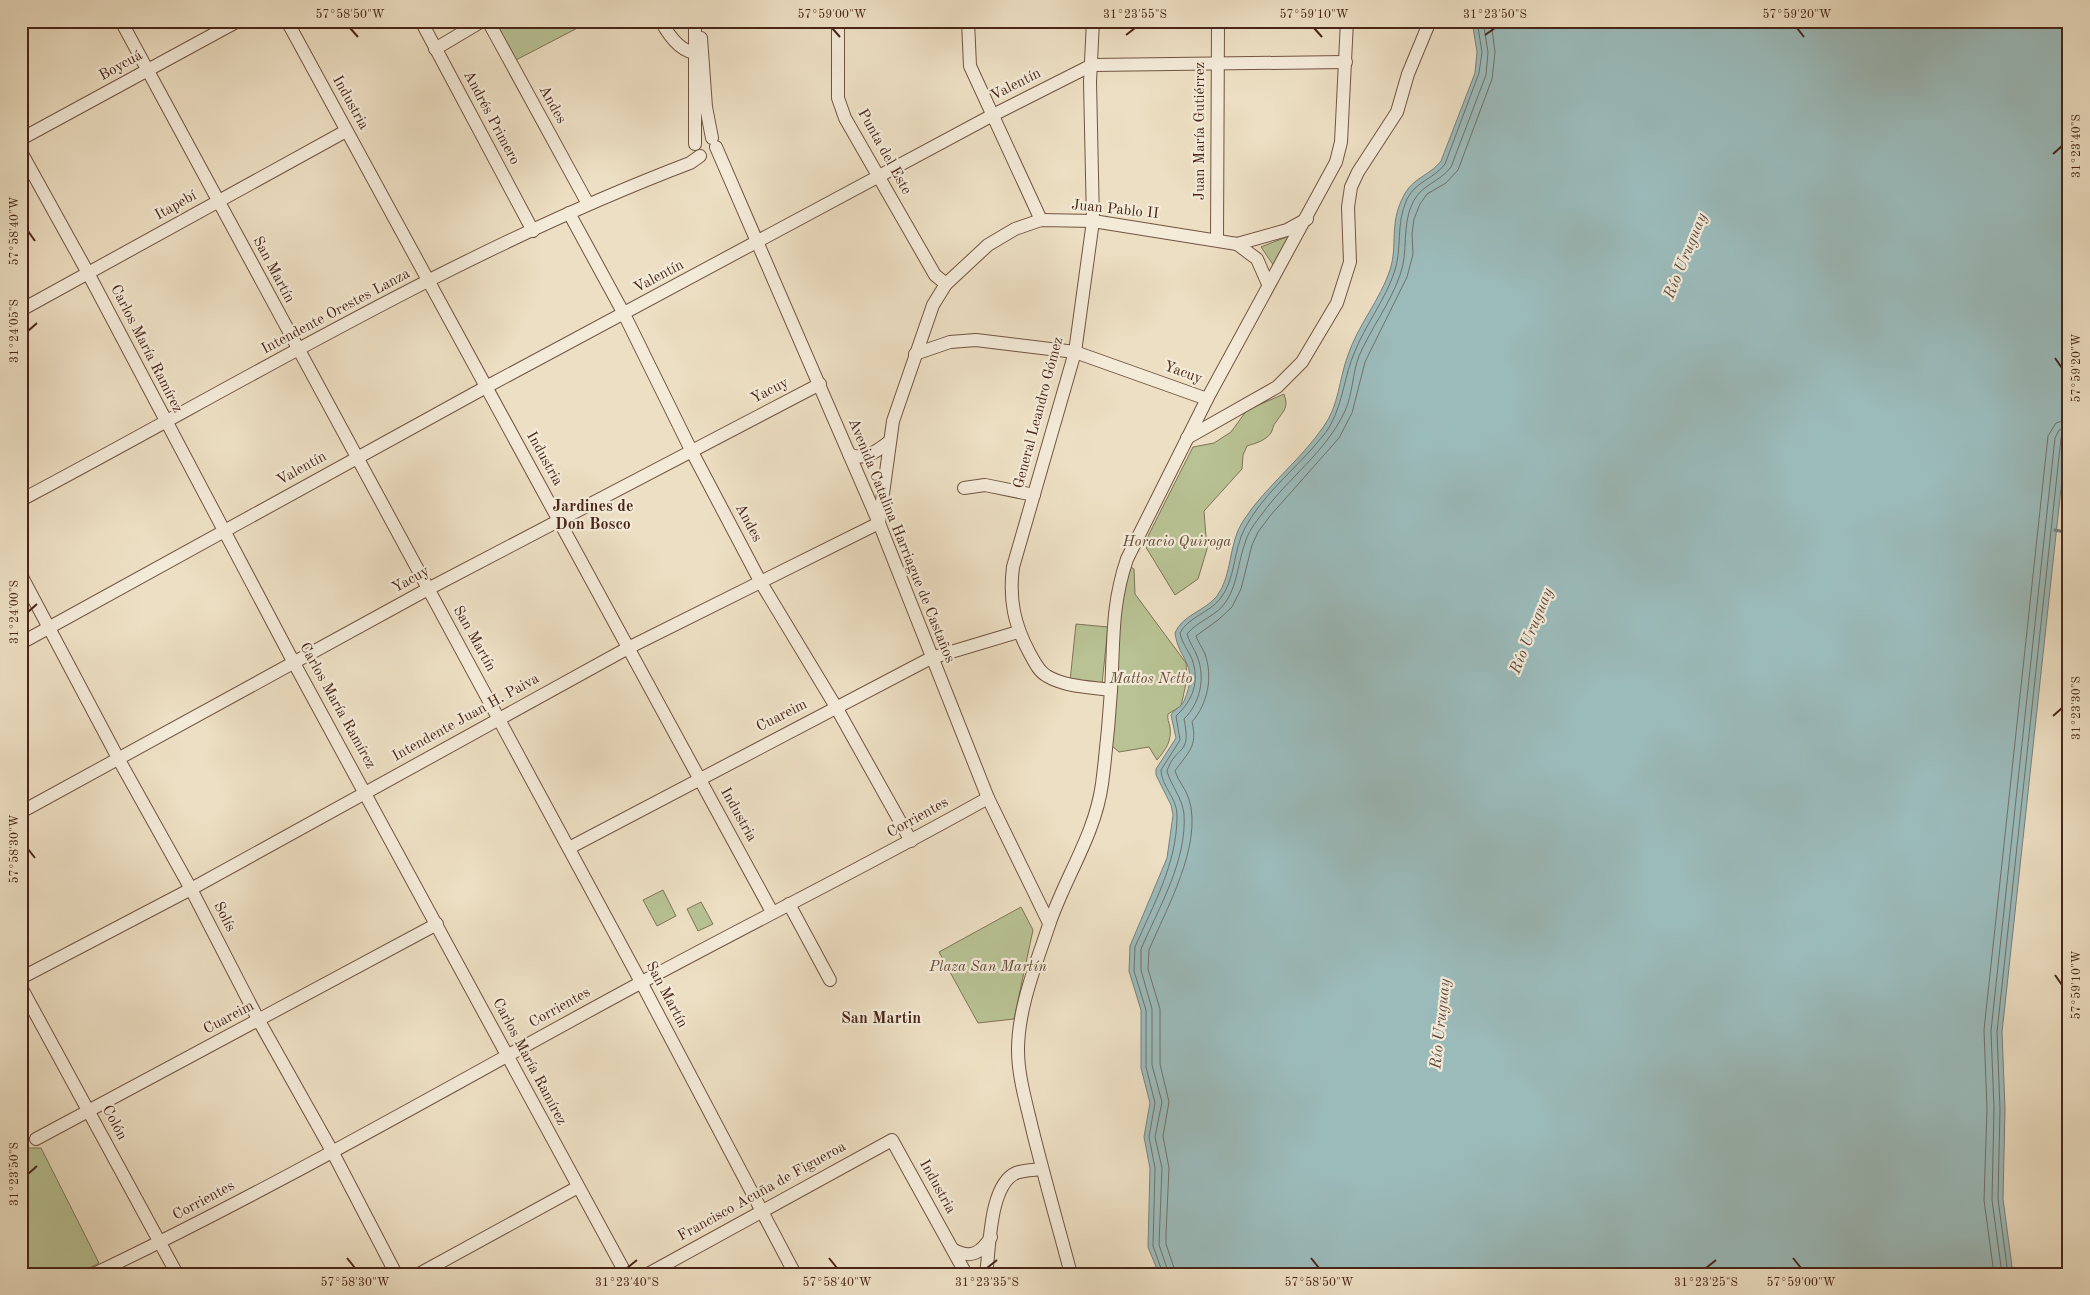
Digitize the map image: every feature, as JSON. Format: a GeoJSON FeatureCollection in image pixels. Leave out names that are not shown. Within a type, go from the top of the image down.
{"type":"FeatureCollection","features":[{"type":"Feature","properties":{"kind":"street","name":"San Martín"},"geometry":{"type":"LineString","coordinates":[[121,21],[569,848],[795,1274]]}},
{"type":"Feature","properties":{"kind":"street","name":"Boycuá"},"geometry":{"type":"LineString","coordinates":[[21,139],[238,21]]}},
{"type":"Feature","properties":{"kind":"street","name":"Industria"},"geometry":{"type":"LineString","coordinates":[[287,21],[772,912]]}},
{"type":"Feature","properties":{"kind":"street","name":"Andrés Primero"},"geometry":{"type":"LineString","coordinates":[[421,21],[533,231]]}},
{"type":"Feature","properties":{"kind":"street"},"geometry":{"type":"LineString","coordinates":[[436,48],[482,21]]}},
{"type":"Feature","properties":{"kind":"street","name":"Andes"},"geometry":{"type":"LineString","coordinates":[[488,21],[588,204]]}},
{"type":"Feature","properties":{"kind":"street"},"geometry":{"type":"LineString","coordinates":[[661,21],[668,35],[698,54]]}},
{"type":"Feature","properties":{"kind":"street","name":"Avenida Catalina Harriague de Castaños"},"geometry":{"type":"LineString","coordinates":[[695,21],[706,107],[714,142],[724,170],[820,384],[879,524],[988,798],[1050,923]]}},
{"type":"Feature","properties":{"kind":"street","name":"Avenida Catalina Harriague de Castaños"},"geometry":{"type":"LineString","coordinates":[[699,151],[698,54],[701,21]]}},
{"type":"Feature","properties":{"kind":"street","name":"Punta del Este"},"geometry":{"type":"LineString","coordinates":[[838,21],[838,98],[845,118],[935,276],[946,284]]}},
{"type":"Feature","properties":{"kind":"street"},"geometry":{"type":"LineString","coordinates":[[968,21],[970,66],[991,116],[1041,220]]}},
{"type":"Feature","properties":{"kind":"street","name":"General Leandro Gómez"},"geometry":{"type":"LineString","coordinates":[[1093,21],[1090,82],[1093,221],[1075,352],[1013,567],[1010,589],[1018,632],[1036,666],[1046,676],[1059,682],[1111,690]]}},
{"type":"Feature","properties":{"kind":"street","name":"Juan María Gutiérrez"},"geometry":{"type":"LineString","coordinates":[[1217,240],[1216,63],[1218,21]]}},
{"type":"Feature","properties":{"kind":"street"},"geometry":{"type":"LineString","coordinates":[[1072,1274],[1042,1169],[1020,1078],[1018,1049],[1020,1023],[1050,923],[1096,814],[1102,785],[1111,690],[1113,614],[1118,585],[1127,560],[1207,399],[1336,162],[1341,142],[1348,21]]}},
{"type":"Feature","properties":{"kind":"street"},"geometry":{"type":"LineString","coordinates":[[1187,438],[1277,387],[1302,362],[1337,303],[1350,262],[1348,207],[1350,188],[1358,172],[1397,112],[1408,74],[1430,21]]}},
{"type":"Feature","properties":{"kind":"street","name":"Valentín"},"geometry":{"type":"LineString","coordinates":[[21,643],[356,457],[756,244],[878,176],[1092,65],[1346,62]]}},
{"type":"Feature","properties":{"kind":"street","name":"Itapebí"},"geometry":{"type":"LineString","coordinates":[[21,310],[346,131]]}},
{"type":"Feature","properties":{"kind":"street"},"geometry":{"type":"LineString","coordinates":[[702,136],[714,142],[713,153],[699,151],[702,136]]}},
{"type":"Feature","properties":{"kind":"street"},"geometry":{"type":"LineString","coordinates":[[699,151],[716,161],[724,170]]}},
{"type":"Feature","properties":{"kind":"street","name":"Intendente Orestes Lanza"},"geometry":{"type":"LineString","coordinates":[[21,500],[166,423],[297,348],[569,213],[674,168],[699,151]]}},
{"type":"Feature","properties":{"kind":"street","name":"Carlos María Ramírez"},"geometry":{"type":"LineString","coordinates":[[21,152],[88,273],[294,663],[367,793],[506,1056],[626,1274]]}},
{"type":"Feature","properties":{"kind":"street","name":"Andes"},"geometry":{"type":"LineString","coordinates":[[569,213],[624,314],[691,450],[760,581],[836,707],[910,841]]}},
{"type":"Feature","properties":{"kind":"street","name":"Juan Pablo II"},"geometry":{"type":"LineString","coordinates":[[879,524],[893,421],[933,305],[946,284],[988,244],[1015,229],[1041,220],[1093,221],[1236,244],[1287,230],[1307,218]]}},
{"type":"Feature","properties":{"kind":"street"},"geometry":{"type":"LineString","coordinates":[[1236,244],[1257,259],[1268,284]]}},
{"type":"Feature","properties":{"kind":"street","name":"Yacuy"},"geometry":{"type":"LineString","coordinates":[[915,354],[950,342],[976,340],[1075,352],[1207,399]]}},
{"type":"Feature","properties":{"kind":"street","name":"Yacuy"},"geometry":{"type":"LineString","coordinates":[[21,812],[558,520],[820,384]]}},
{"type":"Feature","properties":{"kind":"street"},"geometry":{"type":"LineString","coordinates":[[849,454],[854,457],[865,456],[878,451],[890,441]]}},
{"type":"Feature","properties":{"kind":"street"},"geometry":{"type":"LineString","coordinates":[[964,488],[985,485],[1034,495]]}},
{"type":"Feature","properties":{"kind":"street","name":"Intendente Juan H. Paiva"},"geometry":{"type":"LineString","coordinates":[[21,978],[191,889],[628,648],[760,581],[879,524]]}},
{"type":"Feature","properties":{"kind":"street","name":"Solís"},"geometry":{"type":"LineString","coordinates":[[21,575],[119,760],[191,889],[259,1021],[332,1151],[396,1274]]}},
{"type":"Feature","properties":{"kind":"street","name":"Cuareim"},"geometry":{"type":"LineString","coordinates":[[569,848],[699,778],[931,658],[1018,632]]}},
{"type":"Feature","properties":{"kind":"street","name":"Corrientes"},"geometry":{"type":"LineString","coordinates":[[94,1274],[159,1243],[332,1151],[641,982],[988,798]]}},
{"type":"Feature","properties":{"kind":"street"},"geometry":{"type":"LineString","coordinates":[[789,904],[830,980]]}},
{"type":"Feature","properties":{"kind":"street","name":"Cuareim"},"geometry":{"type":"LineString","coordinates":[[36,1139],[437,924]]}},
{"type":"Feature","properties":{"kind":"street","name":"Colón"},"geometry":{"type":"LineString","coordinates":[[21,987],[177,1274]]}},
{"type":"Feature","properties":{"kind":"street","name":"Industria"},"geometry":{"type":"LineString","coordinates":[[892,1140],[966,1274]]}},
{"type":"Feature","properties":{"kind":"street","name":"Francisco Acuña de Figueroa"},"geometry":{"type":"LineString","coordinates":[[648,1274],[892,1140]]}},
{"type":"Feature","properties":{"kind":"street"},"geometry":{"type":"LineString","coordinates":[[986,1274],[997,1197],[1004,1182],[1016,1173],[1042,1169]]}},
{"type":"Feature","properties":{"kind":"street"},"geometry":{"type":"LineString","coordinates":[[419,1274],[578,1187]]}},
{"type":"Feature","properties":{"kind":"street"},"geometry":{"type":"LineString","coordinates":[[954,1250],[963,1255],[975,1254],[984,1247],[991,1237]]}},
{"type":"Feature","properties":{"kind":"green space"},"geometry":{"type":"Polygon","coordinates":[[[493,21],[591,21],[514,61],[493,21]]]}},
{"type":"Feature","properties":{"kind":"green space"},"geometry":{"type":"Polygon","coordinates":[[[1294,234],[1274,266],[1261,247],[1294,234]]]}},
{"type":"Feature","properties":{"kind":"green space","name":"Horacio Quiroga"},"geometry":{"type":"Polygon","coordinates":[[[1284,394],[1285,409],[1274,424],[1269,436],[1247,446],[1243,455],[1242,469],[1204,511],[1207,549],[1198,579],[1175,595],[1144,544],[1193,447],[1214,443],[1231,432],[1247,410],[1284,394]]]}},
{"type":"Feature","properties":{"kind":"green space","name":"Mattos Netto"},"geometry":{"type":"Polygon","coordinates":[[[1129,566],[1134,569],[1135,594],[1186,663],[1187,679],[1181,706],[1168,714],[1170,727],[1169,741],[1157,760],[1149,747],[1119,752],[1111,745],[1121,596],[1129,566]]]}},
{"type":"Feature","properties":{"kind":"green space"},"geometry":{"type":"Polygon","coordinates":[[[1076,624],[1108,627],[1102,684],[1070,681],[1076,624]]]}},
{"type":"Feature","properties":{"kind":"green space"},"geometry":{"type":"Polygon","coordinates":[[[663,890],[676,916],[657,926],[643,900],[663,890]]]}},
{"type":"Feature","properties":{"kind":"green space"},"geometry":{"type":"Polygon","coordinates":[[[701,902],[713,924],[698,931],[687,909],[701,902]]]}},
{"type":"Feature","properties":{"kind":"green space","name":"Plaza San Martín"},"geometry":{"type":"Polygon","coordinates":[[[1021,907],[1033,930],[1014,1019],[978,1023],[939,952],[1021,907]]]}},
{"type":"Feature","properties":{"kind":"green space"},"geometry":{"type":"Polygon","coordinates":[[[29,1148],[41,1148],[99,1263],[78,1274],[21,1274],[21,1152],[29,1148]]]}},
{"type":"Feature","properties":{"kind":"water","name":"Río Uruguay"},"geometry":{"type":"Polygon","coordinates":[[[1472,21],[2069,21],[2069,415],[2002,1032],[2005,1109],[2003,1199],[2013,1274],[1159,1274],[1148,1247],[1150,1168],[1144,1137],[1150,1103],[1141,1068],[1141,1010],[1129,971],[1130,946],[1167,858],[1173,815],[1171,805],[1156,775],[1156,769],[1176,738],[1171,715],[1184,701],[1190,679],[1187,664],[1180,651],[1175,633],[1188,617],[1206,606],[1217,596],[1226,578],[1235,539],[1243,521],[1262,496],[1315,439],[1329,418],[1336,401],[1352,344],[1381,292],[1390,270],[1396,217],[1403,197],[1411,185],[1431,171],[1441,161],[1475,73],[1477,52],[1472,21]]]}},
{"type":"Feature","properties":{"kind":"waterway"},"geometry":{"type":"LineString","coordinates":[[2055,530],[2069,533]]}},
{"type":"Feature","properties":{"kind":"district","name":"Jardines de Don Bosco"},"geometry":{"type":"Point","coordinates":[593,516]}},
{"type":"Feature","properties":{"kind":"district","name":"San Martin"},"geometry":{"type":"Point","coordinates":[881,1019]}}]}
